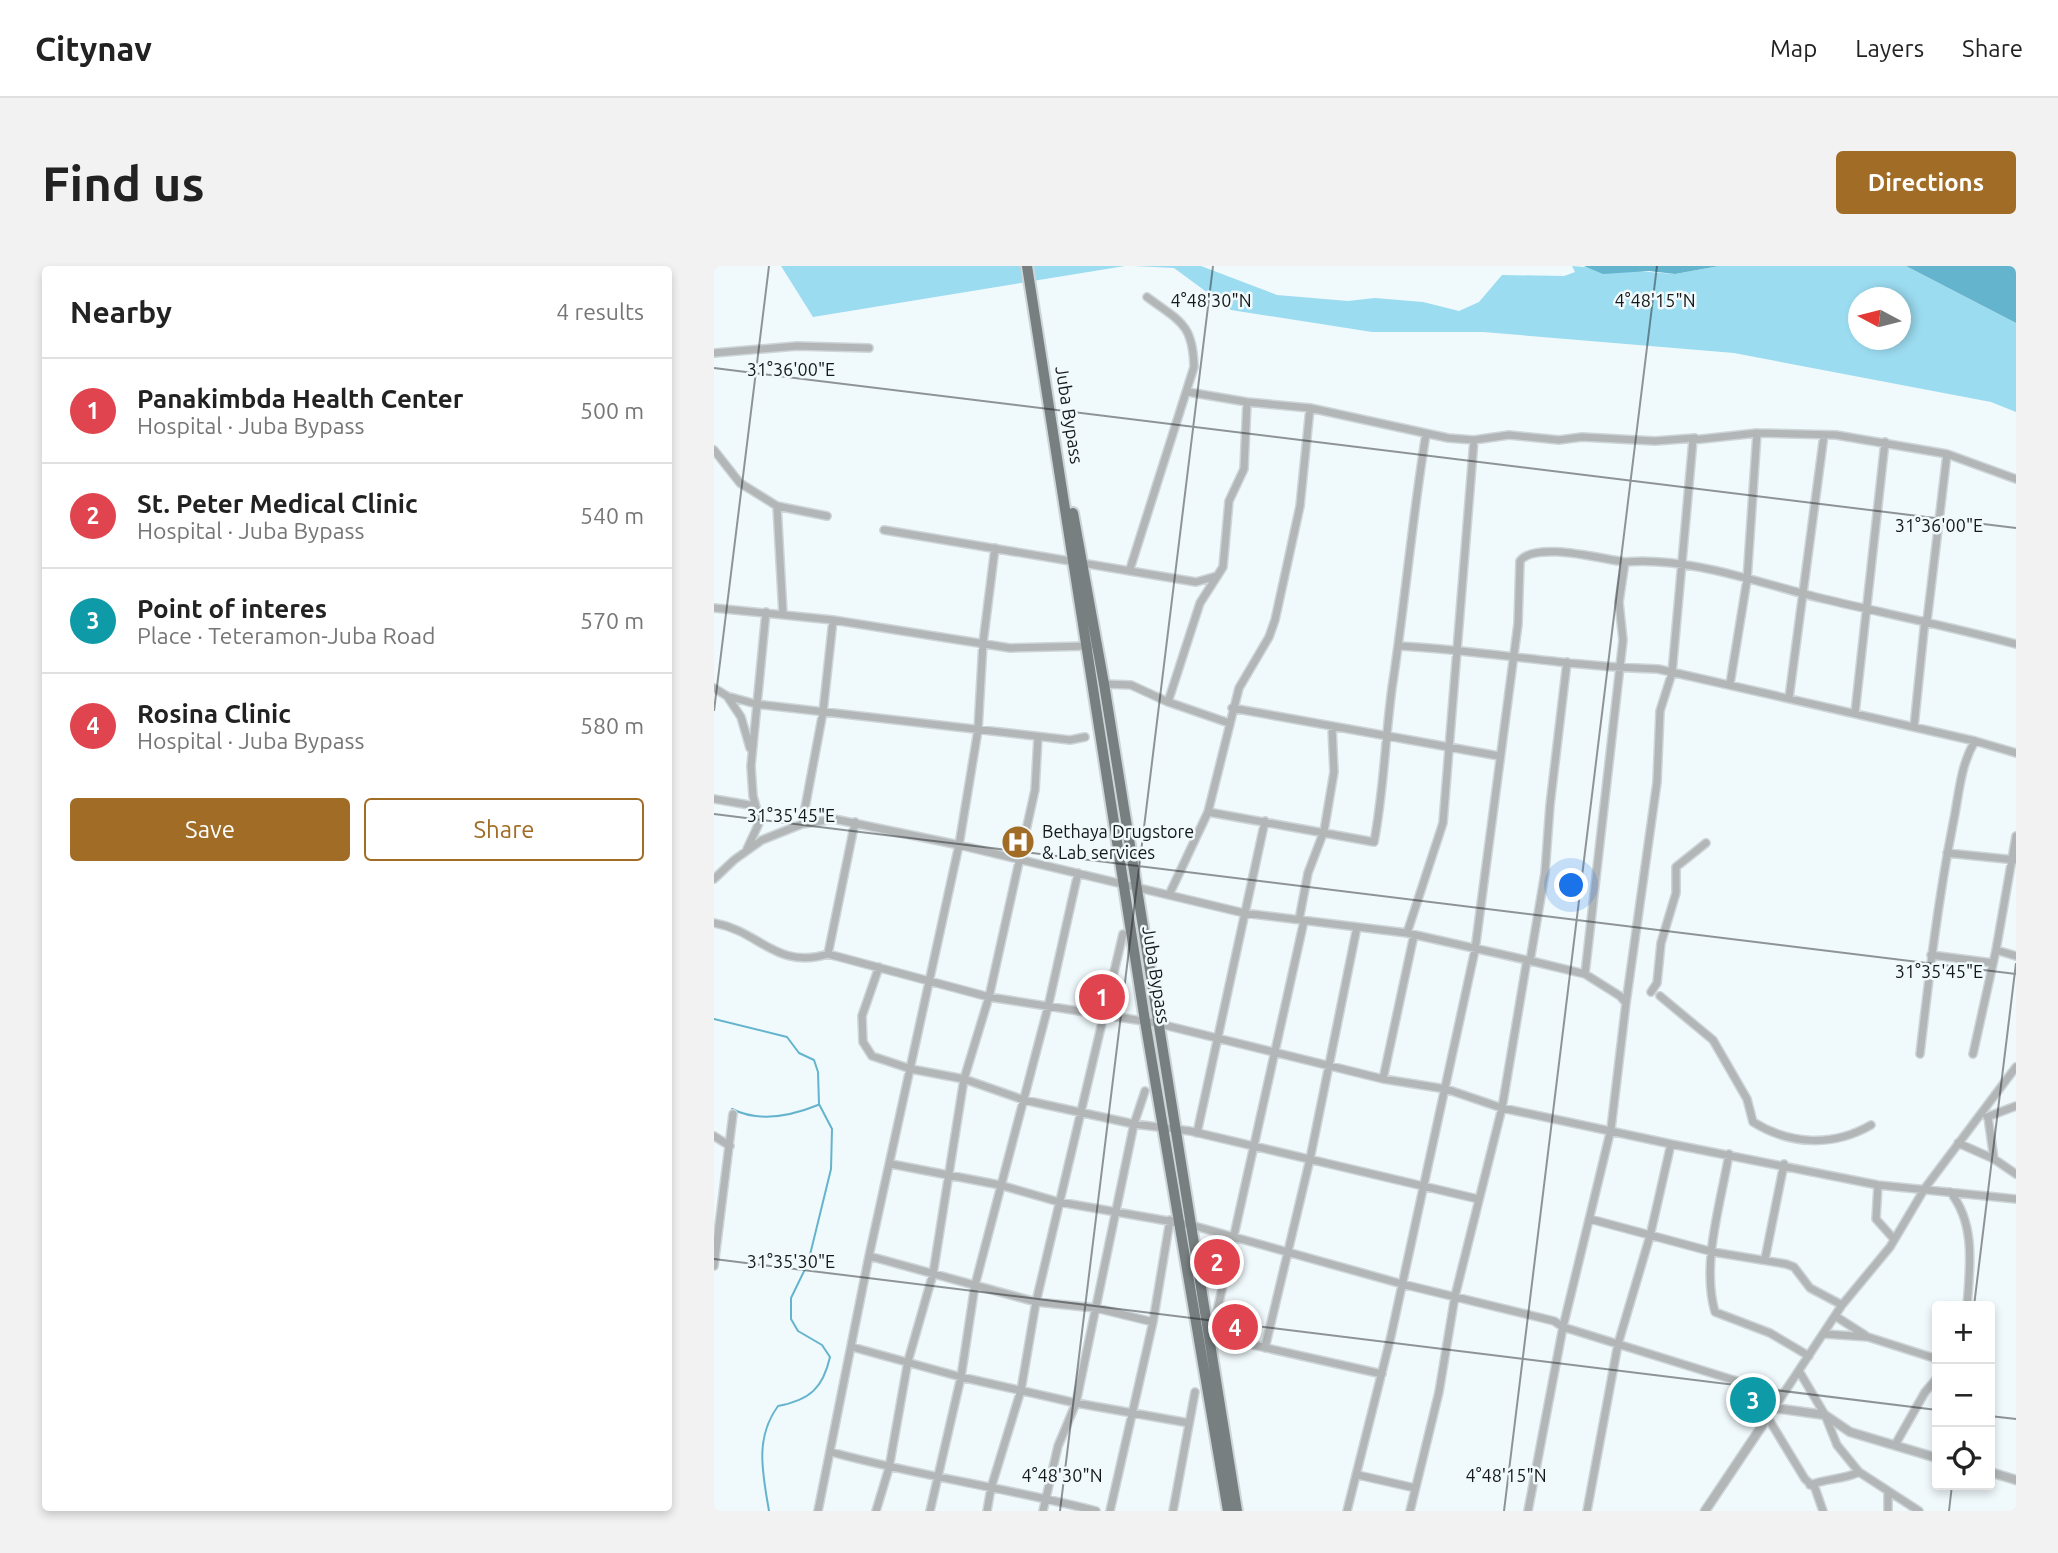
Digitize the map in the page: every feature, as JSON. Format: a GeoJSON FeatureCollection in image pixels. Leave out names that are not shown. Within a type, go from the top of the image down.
{"type":"FeatureCollection","features":[{"type":"Feature","properties":{"kind":"main road","name":"Juba Bypass"},"geometry":{"type":"LineString","coordinates":[[1027,266],[1170,1128],[1181,1222],[1228,1511]]}},
{"type":"Feature","properties":{"kind":"main road","name":"Juba Bypass"},"geometry":{"type":"LineString","coordinates":[[1092,646],[1104,684],[1129,886]]}},
{"type":"Feature","properties":{"kind":"main road","name":"Juba Bypass"},"geometry":{"type":"LineString","coordinates":[[1181,1222],[1210,1335],[1237,1511]]}},
{"type":"Feature","properties":{"kind":"street"},"geometry":{"type":"LineString","coordinates":[[1130,569],[1194,367],[1194,343],[1190,333],[1147,297]]}},
{"type":"Feature","properties":{"kind":"street"},"geometry":{"type":"LineString","coordinates":[[714,353],[797,346],[869,348]]}},
{"type":"Feature","properties":{"kind":"street"},"geometry":{"type":"LineString","coordinates":[[1188,392],[1247,402],[1310,408],[1426,434],[1474,440],[1509,435],[1559,440],[1582,437],[1643,441],[1757,433],[1824,435],[1885,442],[1947,454],[2016,479]]}},
{"type":"Feature","properties":{"kind":"street"},"geometry":{"type":"LineString","coordinates":[[1168,702],[1200,603],[1223,566],[1229,501],[1244,469],[1247,402]]}},
{"type":"Feature","properties":{"kind":"street"},"geometry":{"type":"LineString","coordinates":[[1169,895],[1208,812],[1232,708],[1244,676],[1269,637],[1278,612],[1300,506],[1310,408]]}},
{"type":"Feature","properties":{"kind":"street"},"geometry":{"type":"LineString","coordinates":[[1730,684],[1747,580],[1757,433]]}},
{"type":"Feature","properties":{"kind":"street"},"geometry":{"type":"LineString","coordinates":[[1208,812],[1374,842],[1384,787],[1413,516],[1426,434]]}},
{"type":"Feature","properties":{"kind":"street"},"geometry":{"type":"LineString","coordinates":[[1789,698],[1824,435]]}},
{"type":"Feature","properties":{"kind":"street"},"geometry":{"type":"LineString","coordinates":[[1528,1511],[1563,1327],[1611,1129],[1657,782],[1660,711],[1672,673],[1690,452],[1695,438]]}},
{"type":"Feature","properties":{"kind":"street"},"geometry":{"type":"LineString","coordinates":[[1383,1079],[1411,934],[1443,823],[1474,440]]}},
{"type":"Feature","properties":{"kind":"street"},"geometry":{"type":"LineString","coordinates":[[1855,713],[1885,442]]}},
{"type":"Feature","properties":{"kind":"street"},"geometry":{"type":"LineString","coordinates":[[714,450],[740,483],[777,506],[827,516]]}},
{"type":"Feature","properties":{"kind":"street"},"geometry":{"type":"LineString","coordinates":[[1914,727],[1947,454]]}},
{"type":"Feature","properties":{"kind":"street"},"geometry":{"type":"LineString","coordinates":[[777,506],[783,614]]}},
{"type":"Feature","properties":{"kind":"street"},"geometry":{"type":"LineString","coordinates":[[884,530],[1196,582],[1217,576]]}},
{"type":"Feature","properties":{"kind":"street"},"geometry":{"type":"LineString","coordinates":[[818,1511],[869,1256],[959,845],[978,730],[983,643],[995,548]]}},
{"type":"Feature","properties":{"kind":"street"},"geometry":{"type":"LineString","coordinates":[[1347,1511],[1382,1374],[1475,950],[1518,624],[1518,574],[1524,556],[1548,551],[1625,562],[1648,561],[1682,566],[1926,620],[2016,645]]}},
{"type":"Feature","properties":{"kind":"street"},"geometry":{"type":"LineString","coordinates":[[1585,974],[1623,640],[1619,602],[1625,562]]}},
{"type":"Feature","properties":{"kind":"street"},"geometry":{"type":"LineString","coordinates":[[714,608],[833,620],[1027,649],[1092,646]]}},
{"type":"Feature","properties":{"kind":"street"},"geometry":{"type":"LineString","coordinates":[[714,880],[746,849],[760,821],[755,806],[752,755],[766,612]]}},
{"type":"Feature","properties":{"kind":"street"},"geometry":{"type":"LineString","coordinates":[[802,824],[823,712],[833,620]]}},
{"type":"Feature","properties":{"kind":"street"},"geometry":{"type":"LineString","coordinates":[[1401,646],[1459,649],[1620,670],[1658,669],[1975,741],[2016,753]]}},
{"type":"Feature","properties":{"kind":"street"},"geometry":{"type":"LineString","coordinates":[[1410,1511],[1439,1392],[1455,1296],[1502,1108],[1545,873],[1550,804],[1567,662]]}},
{"type":"Feature","properties":{"kind":"street"},"geometry":{"type":"LineString","coordinates":[[1104,684],[1131,685],[1168,702],[1229,723]]}},
{"type":"Feature","properties":{"kind":"street"},"geometry":{"type":"LineString","coordinates":[[714,688],[727,696],[756,704],[1038,737],[1070,740],[1085,737]]}},
{"type":"Feature","properties":{"kind":"street"},"geometry":{"type":"LineString","coordinates":[[727,696],[741,717],[752,755]]}},
{"type":"Feature","properties":{"kind":"street"},"geometry":{"type":"LineString","coordinates":[[1232,708],[1499,756]]}},
{"type":"Feature","properties":{"kind":"street"},"geometry":{"type":"LineString","coordinates":[[1332,727],[1334,772],[1324,831],[1308,873],[1276,1051],[1253,1146],[1236,1237],[1210,1335],[1382,1374]]}},
{"type":"Feature","properties":{"kind":"street"},"geometry":{"type":"LineString","coordinates":[[876,1511],[889,1468],[908,1361],[933,1274],[964,1079],[989,997],[1035,790],[1038,737]]}},
{"type":"Feature","properties":{"kind":"street"},"geometry":{"type":"LineString","coordinates":[[1920,1054],[1931,955],[1947,853],[1964,767],[1975,741]]}},
{"type":"Feature","properties":{"kind":"street"},"geometry":{"type":"LineString","coordinates":[[714,799],[755,806]]}},
{"type":"Feature","properties":{"kind":"street"},"geometry":{"type":"LineString","coordinates":[[746,849],[802,824],[834,820],[855,822],[1244,913],[1411,934],[1529,960],[1585,974],[1620,996],[1626,1003]]}},
{"type":"Feature","properties":{"kind":"street"},"geometry":{"type":"LineString","coordinates":[[1197,1133],[1265,821]]}},
{"type":"Feature","properties":{"kind":"street"},"geometry":{"type":"LineString","coordinates":[[828,954],[855,822]]}},
{"type":"Feature","properties":{"kind":"street"},"geometry":{"type":"LineString","coordinates":[[1973,1054],[1996,950],[2016,836]]}},
{"type":"Feature","properties":{"kind":"street"},"geometry":{"type":"LineString","coordinates":[[1651,992],[1657,983],[1661,943],[1676,893],[1676,867],[1706,842]]}},
{"type":"Feature","properties":{"kind":"street"},"geometry":{"type":"LineString","coordinates":[[1947,853],[2013,859]]}},
{"type":"Feature","properties":{"kind":"street"},"geometry":{"type":"LineString","coordinates":[[930,1511],[961,1377],[975,1285],[1048,1007],[1077,873]]}},
{"type":"Feature","properties":{"kind":"street"},"geometry":{"type":"LineString","coordinates":[[714,923],[748,933],[780,956],[804,960],[828,954],[989,997],[1151,1022],[1383,1079],[1446,1089],[1502,1108],[1878,1185],[2016,1199]]}},
{"type":"Feature","properties":{"kind":"street"},"geometry":{"type":"LineString","coordinates":[[1265,1348],[1310,1159],[1327,1064],[1357,926]]}},
{"type":"Feature","properties":{"kind":"street"},"geometry":{"type":"LineString","coordinates":[[987,1511],[991,1488],[1021,1390],[1036,1302],[1123,934]]}},
{"type":"Feature","properties":{"kind":"street"},"geometry":{"type":"LineString","coordinates":[[1996,950],[2016,956]]}},
{"type":"Feature","properties":{"kind":"street"},"geometry":{"type":"LineString","coordinates":[[1931,955],[1993,962]]}},
{"type":"Feature","properties":{"kind":"street"},"geometry":{"type":"LineString","coordinates":[[879,967],[862,1016],[865,1050],[872,1056],[911,1069],[964,1079],[1024,1100],[1134,1124],[1197,1133],[1478,1199]]}},
{"type":"Feature","properties":{"kind":"street"},"geometry":{"type":"LineString","coordinates":[[1660,996],[1713,1040],[1747,1099],[1753,1122],[1798,1140],[1818,1141],[1844,1137],[1871,1125]]}},
{"type":"Feature","properties":{"kind":"street"},"geometry":{"type":"LineString","coordinates":[[1705,1511],[1842,1305],[1890,1247],[1893,1238],[1958,1143],[1986,1116],[2016,1067]]}},
{"type":"Feature","properties":{"kind":"street"},"geometry":{"type":"LineString","coordinates":[[1042,1511],[1058,1446],[1076,1403],[1134,1124],[1145,1091]]}},
{"type":"Feature","properties":{"kind":"street"},"geometry":{"type":"LineString","coordinates":[[1986,1116],[2016,1106]]}},
{"type":"Feature","properties":{"kind":"street"},"geometry":{"type":"LineString","coordinates":[[714,1266],[733,1114]]}},
{"type":"Feature","properties":{"kind":"street"},"geometry":{"type":"LineString","coordinates":[[1986,1116],[1994,1158]]}},
{"type":"Feature","properties":{"kind":"street"},"geometry":{"type":"LineString","coordinates":[[714,1136],[730,1146]]}},
{"type":"Feature","properties":{"kind":"street"},"geometry":{"type":"LineString","coordinates":[[1958,1143],[1994,1158],[2016,1174]]}},
{"type":"Feature","properties":{"kind":"street"},"geometry":{"type":"LineString","coordinates":[[1587,1511],[1618,1344],[1650,1236],[1671,1144]]}},
{"type":"Feature","properties":{"kind":"street"},"geometry":{"type":"LineString","coordinates":[[1729,1154],[1713,1252],[1711,1289],[1715,1312],[1770,1332],[1809,1356]]}},
{"type":"Feature","properties":{"kind":"street"},"geometry":{"type":"LineString","coordinates":[[891,1164],[1000,1185],[1059,1202],[1181,1222],[1402,1284],[1554,1321],[1563,1327],[1756,1384],[1783,1395]]}},
{"type":"Feature","properties":{"kind":"street"},"geometry":{"type":"LineString","coordinates":[[1765,1259],[1784,1164]]}},
{"type":"Feature","properties":{"kind":"street"},"geometry":{"type":"LineString","coordinates":[[1878,1185],[1876,1219],[1893,1238]]}},
{"type":"Feature","properties":{"kind":"street"},"geometry":{"type":"LineString","coordinates":[[1950,1191],[1961,1206],[1968,1228],[1967,1301]]}},
{"type":"Feature","properties":{"kind":"street"},"geometry":{"type":"LineString","coordinates":[[1590,1219],[1713,1252],[1765,1259],[1794,1267],[1810,1288],[1842,1305]]}},
{"type":"Feature","properties":{"kind":"street"},"geometry":{"type":"LineString","coordinates":[[1110,1511],[1153,1322],[1181,1222]]}},
{"type":"Feature","properties":{"kind":"street"},"geometry":{"type":"LineString","coordinates":[[869,1256],[1036,1302],[1096,1308],[1153,1322]]}},
{"type":"Feature","properties":{"kind":"street"},"geometry":{"type":"LineString","coordinates":[[1835,1316],[1868,1337]]}},
{"type":"Feature","properties":{"kind":"street"},"geometry":{"type":"LineString","coordinates":[[1825,1334],[1868,1337],[1932,1357]]}},
{"type":"Feature","properties":{"kind":"street"},"geometry":{"type":"LineString","coordinates":[[852,1347],[961,1377],[1076,1403],[1189,1423]]}},
{"type":"Feature","properties":{"kind":"street"},"geometry":{"type":"LineString","coordinates":[[1799,1371],[1825,1415],[1838,1445],[1859,1472],[1919,1511]]}},
{"type":"Feature","properties":{"kind":"street"},"geometry":{"type":"LineString","coordinates":[[1895,1445],[1932,1384]]}},
{"type":"Feature","properties":{"kind":"street"},"geometry":{"type":"LineString","coordinates":[[1172,1511],[1195,1392]]}},
{"type":"Feature","properties":{"kind":"street"},"geometry":{"type":"LineString","coordinates":[[1774,1408],[1825,1415],[1850,1432],[1932,1456]]}},
{"type":"Feature","properties":{"kind":"street"},"geometry":{"type":"LineString","coordinates":[[1768,1418],[1810,1485],[1815,1488],[1823,1511]]}},
{"type":"Feature","properties":{"kind":"street"},"geometry":{"type":"LineString","coordinates":[[831,1451],[889,1468],[1046,1498],[1096,1511]]}},
{"type":"Feature","properties":{"kind":"street"},"geometry":{"type":"LineString","coordinates":[[1810,1485],[1832,1478],[1846,1479],[1859,1472]]}},
{"type":"Feature","properties":{"kind":"street"},"geometry":{"type":"LineString","coordinates":[[1995,1474],[2016,1480]]}},
{"type":"Feature","properties":{"kind":"street"},"geometry":{"type":"LineString","coordinates":[[1358,1475],[1415,1488]]}},
{"type":"Feature","properties":{"kind":"street"},"geometry":{"type":"LineString","coordinates":[[1888,1492],[1888,1511]]}},
{"type":"Feature","properties":{"kind":"shaded area"},"geometry":{"type":"Polygon","coordinates":[[[781,266],[1125,266],[813,317],[781,266]]]}},
{"type":"Feature","properties":{"kind":"shaded area"},"geometry":{"type":"Polygon","coordinates":[[[1134,266],[1201,266],[1277,295],[1348,301],[1375,298],[1423,302],[1459,311],[1479,302],[1502,275],[1564,276],[1575,272],[1572,266],[1675,274],[1719,266],[1906,266],[2016,323],[2016,412],[1991,402],[1734,353],[1483,332],[1372,332],[1231,310],[1174,268],[1134,266]]]}},
{"type":"Feature","properties":{"kind":"shaded area"},"geometry":{"type":"Polygon","coordinates":[[[1584,266],[1719,266],[1675,274],[1649,271],[1603,274],[1584,266]]]}},
{"type":"Feature","properties":{"kind":"shaded area"},"geometry":{"type":"Polygon","coordinates":[[[1906,266],[2016,266],[2016,323],[1906,266]]]}},
{"type":"Feature","properties":{"kind":"waterway"},"geometry":{"type":"LineString","coordinates":[[714,1019],[787,1037],[799,1053],[814,1060],[818,1072],[819,1104],[832,1129],[831,1169],[808,1263],[791,1298],[791,1319],[798,1331],[822,1345],[830,1357],[819,1385],[807,1396],[778,1406],[770,1418],[762,1457],[769,1511]]}},
{"type":"Feature","properties":{"kind":"waterway"},"geometry":{"type":"LineString","coordinates":[[732,1109],[764,1117],[797,1112],[818,1105]]}},
{"type":"Feature","properties":{"kind":"place","name":"Bethaya Drugstore & Lab services"},"geometry":{"type":"Point","coordinates":[1018,842]}},
{"type":"Feature","properties":{"kind":"place","name":"Panakimbda Health Center"},"geometry":{"type":"Point","coordinates":[1102,997]}},
{"type":"Feature","properties":{"kind":"place","name":"St. Peter Medical Clinic"},"geometry":{"type":"Point","coordinates":[1217,1262]}},
{"type":"Feature","properties":{"kind":"place","name":"Rosina Clinic"},"geometry":{"type":"Point","coordinates":[1235,1327]}},
{"type":"Feature","properties":{"kind":"place","name":"Point of interes"},"geometry":{"type":"Point","coordinates":[1753,1400]}}]}
